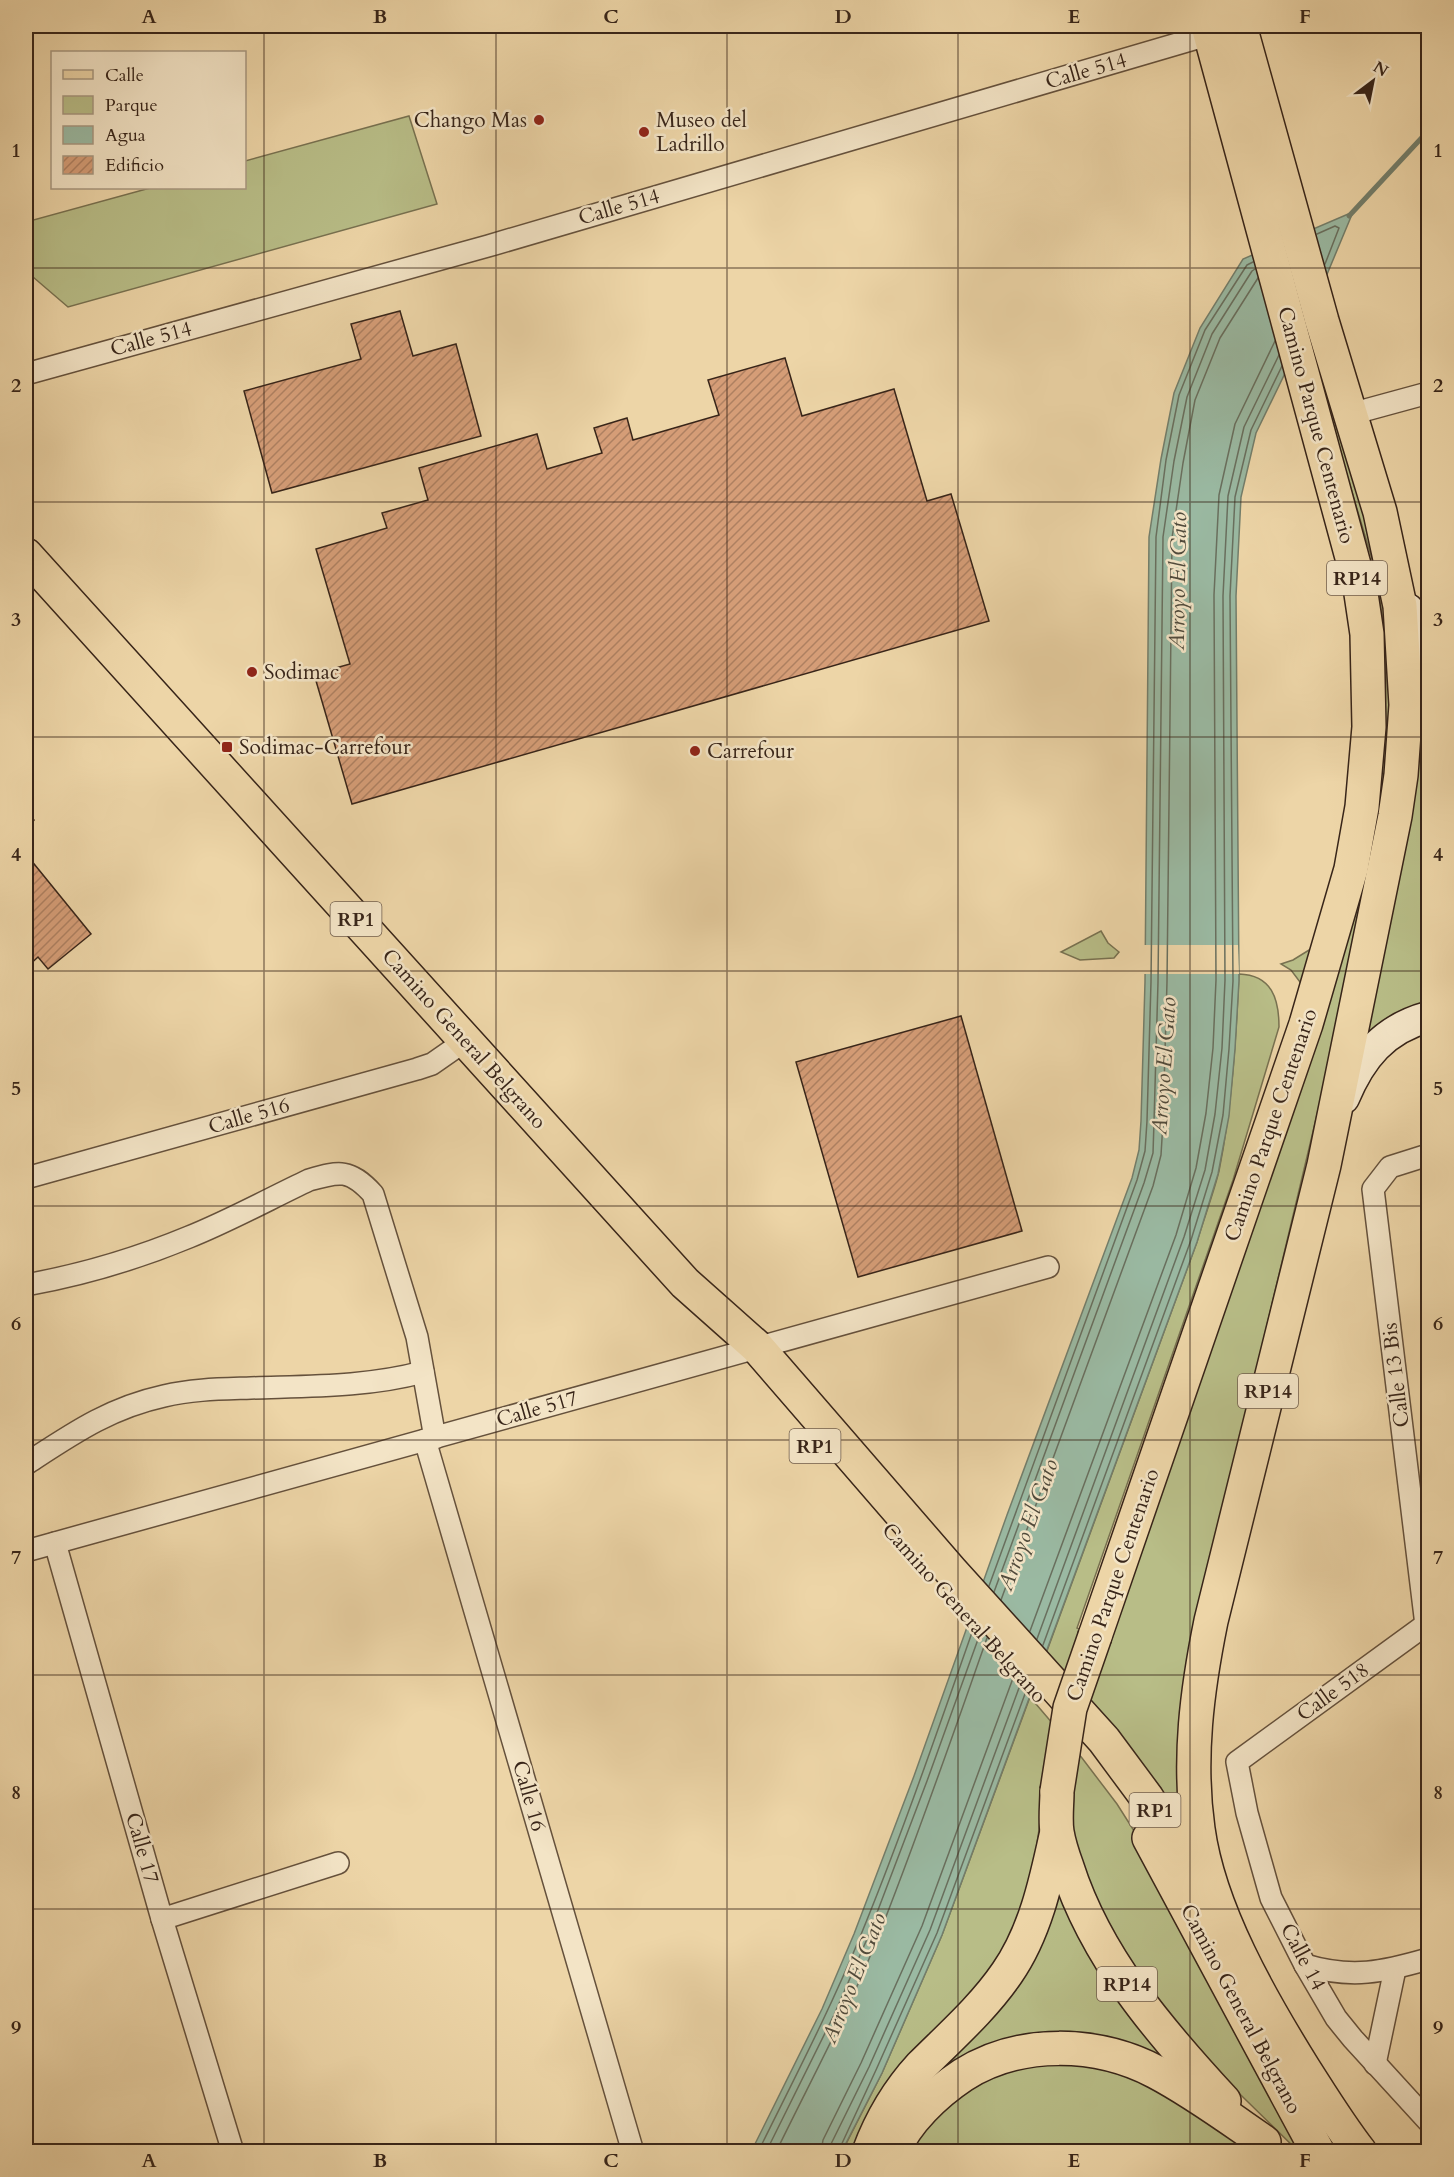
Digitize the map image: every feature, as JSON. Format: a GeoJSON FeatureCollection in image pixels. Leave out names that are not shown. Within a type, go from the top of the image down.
{"type":"FeatureCollection","features":[{"type":"Feature","properties":{"kind":"main road","name":"Camino Parque Centenario"},"geometry":{"type":"LineString","coordinates":[[1220,28],[1291,209],[1322,321],[1380,512],[1400,606],[1406,705],[1404,744],[1395,816],[1330,1135],[1211,1621],[1196,1706],[1193,1750],[1194,1790],[1198,1831],[1216,1896],[1243,1963],[1281,2033],[1321,2096],[1360,2151]]}},
{"type":"Feature","properties":{"kind":"main road","name":"Camino Parque Centenario"},"geometry":{"type":"LineString","coordinates":[[1220,28],[1268,245],[1360,587],[1367,634],[1369,727],[1365,785],[1351,869],[1306,1024],[1070,1708],[1057,1791],[1057,1831],[1072,1883],[1086,1916],[1131,1990],[1207,2083],[1269,2147]]}},
{"type":"Feature","properties":{"kind":"main road"},"geometry":{"type":"LineString","coordinates":[[1380,512],[1428,681]]}},
{"type":"Feature","properties":{"kind":"main road","name":"Camino General Belgrano"},"geometry":{"type":"LineString","coordinates":[[26,555],[685,1283],[951,1571],[1041,1683],[1139,1822],[1318,2151]]}},
{"type":"Feature","properties":{"kind":"main road"},"geometry":{"type":"LineString","coordinates":[[1330,1135],[1352,1081],[1369,1052],[1401,1028],[1428,1017]]}},
{"type":"Feature","properties":{"kind":"main road","name":"Camino General Belgrano"},"geometry":{"type":"LineString","coordinates":[[746,1350],[951,1604],[1104,1740],[1147,1798],[1191,1866],[1243,1963]]}},
{"type":"Feature","properties":{"kind":"main road"},"geometry":{"type":"LineString","coordinates":[[869,2151],[889,2108],[902,2089],[920,2067],[944,2045],[993,1992],[1023,1947],[1044,1886],[1057,1831]]}},
{"type":"Feature","properties":{"kind":"main road"},"geometry":{"type":"LineString","coordinates":[[892,2151],[902,2134],[926,2106],[956,2080],[975,2068],[1011,2054],[1057,2048],[1086,2050],[1154,2071],[1269,2147]]}},
{"type":"Feature","properties":{"kind":"street","name":"Calle 514"},"geometry":{"type":"LineString","coordinates":[[26,374],[488,246],[1220,28]]}},
{"type":"Feature","properties":{"kind":"street"},"geometry":{"type":"LineString","coordinates":[[1351,414],[1428,393]]}},
{"type":"Feature","properties":{"kind":"street","name":"Calle 516"},"geometry":{"type":"LineString","coordinates":[[26,1178],[417,1069],[432,1064],[465,1041]]}},
{"type":"Feature","properties":{"kind":"street","name":"Calle 13 Bis"},"geometry":{"type":"LineString","coordinates":[[1428,1155],[1390,1167],[1373,1189],[1428,1626]]}},
{"type":"Feature","properties":{"kind":"street","name":"Calle 16"},"geometry":{"type":"LineString","coordinates":[[26,1285],[74,1275],[190,1237],[309,1180],[327,1175],[346,1174],[360,1180],[373,1194],[417,1337],[430,1439],[633,2151]]}},
{"type":"Feature","properties":{"kind":"street","name":"Calle 517"},"geometry":{"type":"LineString","coordinates":[[26,1551],[1048,1267]]}},
{"type":"Feature","properties":{"kind":"street"},"geometry":{"type":"LineString","coordinates":[[26,1464],[103,1416],[165,1395],[201,1390],[348,1385],[393,1380],[423,1372]]}},
{"type":"Feature","properties":{"kind":"street","name":"Calle 17"},"geometry":{"type":"LineString","coordinates":[[56,1543],[162,1919],[233,2151]]}},
{"type":"Feature","properties":{"kind":"street","name":"Calle 518"},"geometry":{"type":"LineString","coordinates":[[1237,1762],[1428,1626]]}},
{"type":"Feature","properties":{"kind":"street","name":"Calle 14"},"geometry":{"type":"LineString","coordinates":[[1237,1762],[1247,1813],[1271,1898],[1305,1965],[1336,2018],[1428,2121]]}},
{"type":"Feature","properties":{"kind":"street"},"geometry":{"type":"LineString","coordinates":[[162,1919],[338,1863]]}},
{"type":"Feature","properties":{"kind":"street"},"geometry":{"type":"LineString","coordinates":[[1305,1965],[1346,1974],[1395,1969],[1428,1959]]}},
{"type":"Feature","properties":{"kind":"street"},"geometry":{"type":"LineString","coordinates":[[1375,2064],[1395,1969]]}},
{"type":"Feature","properties":{"kind":"green space"},"geometry":{"type":"Polygon","coordinates":[[[409,116],[437,204],[68,307],[26,271],[26,222],[146,189],[246,189],[246,161],[409,116]]]}},
{"type":"Feature","properties":{"kind":"green space"},"geometry":{"type":"Polygon","coordinates":[[[1312,336],[1382,566],[1394,713],[1364,917],[1213,1552],[1183,1826],[1044,1659],[1197,1242],[1217,1180],[1230,1098],[1239,974],[1259,979],[1271,990],[1277,1007],[1279,1027],[1233,1180],[1077,1628],[1109,1642],[1374,821],[1384,748],[1386,679],[1383,622],[1375,569],[1307,342],[1312,336]]]}},
{"type":"Feature","properties":{"kind":"green space"},"geometry":{"type":"Polygon","coordinates":[[[1418,681],[1428,720],[1428,1005],[1363,1042],[1418,681]]]}},
{"type":"Feature","properties":{"kind":"green space"},"geometry":{"type":"Polygon","coordinates":[[[1101,931],[1108,943],[1119,952],[1114,958],[1080,960],[1061,952],[1101,931]]]}},
{"type":"Feature","properties":{"kind":"green space"},"geometry":{"type":"Polygon","coordinates":[[[1314,947],[1303,986],[1291,970],[1281,964],[1293,960],[1314,947]]]}},
{"type":"Feature","properties":{"kind":"green space"},"geometry":{"type":"Polygon","coordinates":[[[1030,1697],[1082,1758],[1117,1804],[1150,1856],[1308,2151],[1298,2151],[1201,2056],[1148,1995],[1085,1887],[1072,1830],[1074,1793],[1043,1789],[1029,1885],[1010,1939],[860,2151],[842,2152],[882,2073],[942,1935],[1030,1697]]]}},
{"type":"Feature","properties":{"kind":"green space"},"geometry":{"type":"Polygon","coordinates":[[[1058,1885],[1093,1962],[1120,2002],[1151,2038],[1203,2089],[1077,2037],[890,2126],[1058,1885]]]}},
{"type":"Feature","properties":{"kind":"green space"},"geometry":{"type":"Polygon","coordinates":[[[1067,2054],[1154,2071],[1261,2152],[906,2152],[947,2099],[1002,2066],[1067,2054]]]}},
{"type":"Feature","properties":{"kind":"water"},"geometry":{"type":"Polygon","coordinates":[[[1353,212],[1290,363],[1256,433],[1241,497],[1236,596],[1239,981],[1235,1049],[1229,1116],[1218,1174],[1197,1242],[942,1935],[882,2073],[842,2151],[751,2152],[822,2009],[854,1934],[1132,1178],[1139,1150],[1145,982],[1149,537],[1174,393],[1200,328],[1243,259],[1353,212]]]}},
{"type":"Feature","properties":{"kind":"pier"},"geometry":{"type":"Polygon","coordinates":[[[1144,945],[1238,945],[1239,974],[1144,974],[1144,945]]]}},
{"type":"Feature","properties":{"kind":"building"},"geometry":{"type":"Polygon","coordinates":[[[400,311],[413,356],[456,344],[481,436],[272,493],[244,391],[361,359],[351,324],[400,311]]]}},
{"type":"Feature","properties":{"kind":"building"},"geometry":{"type":"Polygon","coordinates":[[[785,358],[802,416],[894,389],[927,501],[951,494],[989,621],[352,804],[314,674],[350,664],[316,549],[387,528],[382,513],[428,500],[419,468],[537,434],[547,469],[602,453],[594,428],[627,418],[633,440],[719,415],[708,380],[785,358]]]}},
{"type":"Feature","properties":{"kind":"building"},"geometry":{"type":"Polygon","coordinates":[[[26,812],[34,820],[26,831],[26,812]]]}},
{"type":"Feature","properties":{"kind":"building"},"geometry":{"type":"Polygon","coordinates":[[[26,854],[91,934],[48,969],[38,957],[26,968],[26,854]]]}},
{"type":"Feature","properties":{"kind":"building"},"geometry":{"type":"Polygon","coordinates":[[[961,1016],[1022,1231],[858,1277],[796,1062],[961,1016]]]}},
{"type":"Feature","properties":{"kind":"waterway","name":"Arroyo El Gato"},"geometry":{"type":"LineString","coordinates":[[1349,216],[1428,131]]}},
{"type":"Feature","properties":{"kind":"place","name":"Chango Mas"},"geometry":{"type":"Point","coordinates":[539,120]}},
{"type":"Feature","properties":{"kind":"place","name":"Museo del Ladrillo"},"geometry":{"type":"Point","coordinates":[644,132]}},
{"type":"Feature","properties":{"kind":"place","name":"Sodimac"},"geometry":{"type":"Point","coordinates":[252,672]}},
{"type":"Feature","properties":{"kind":"place","name":"Sodimac-Carrefour"},"geometry":{"type":"Point","coordinates":[227,747]}},
{"type":"Feature","properties":{"kind":"place","name":"Carrefour"},"geometry":{"type":"Point","coordinates":[695,751]}}]}
